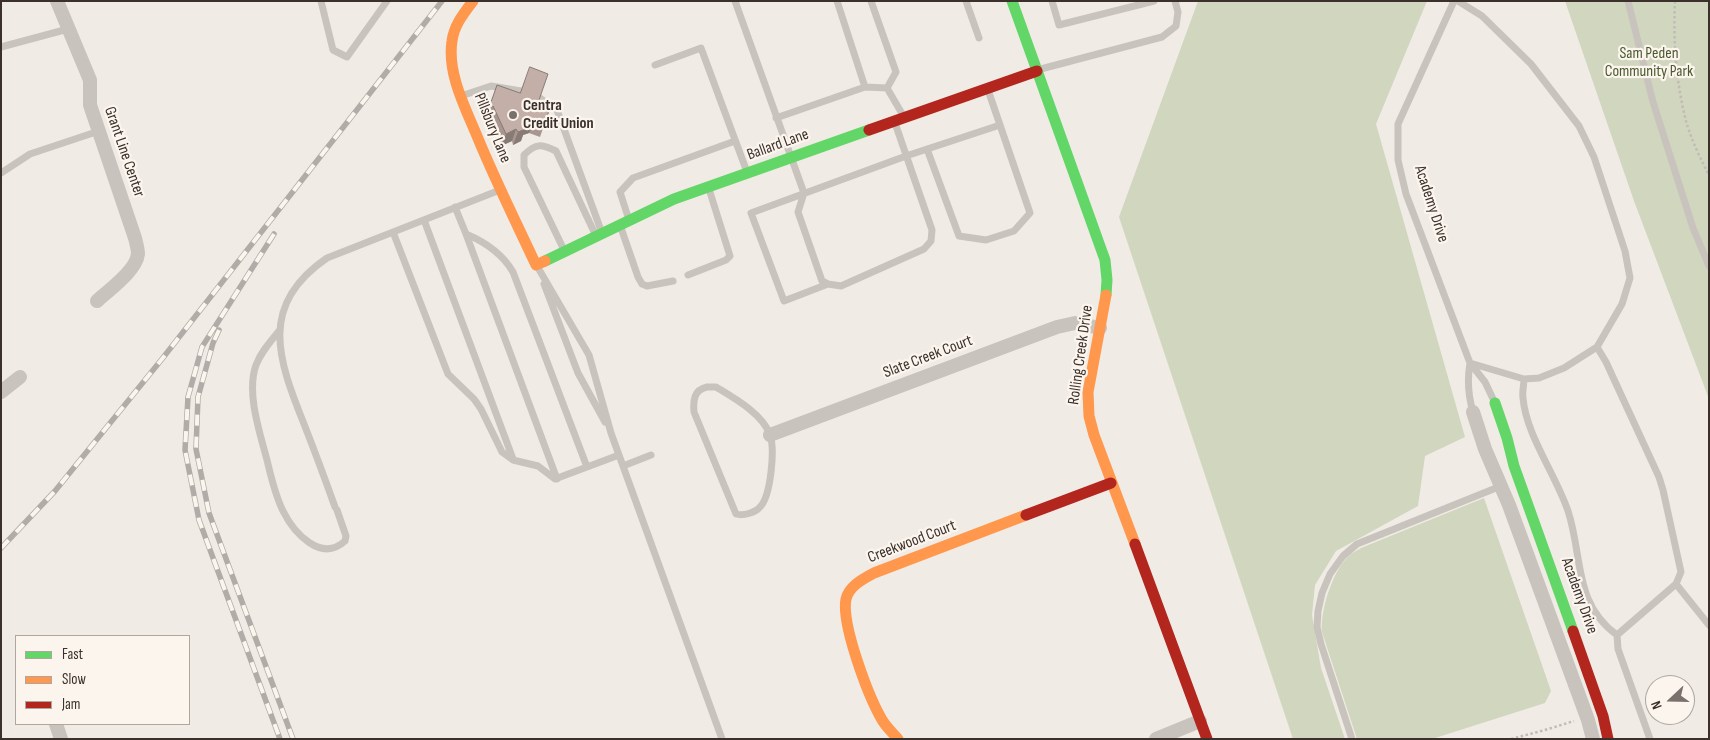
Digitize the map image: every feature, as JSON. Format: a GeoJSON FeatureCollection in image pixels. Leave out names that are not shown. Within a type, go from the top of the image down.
{"type":"FeatureCollection","features":[{"type":"Feature","properties":{"kind":"street","name":"Grant Line Center"},"geometry":{"type":"LineString","coordinates":[[57,1],[90,80],[90,105],[135,238],[138,253],[133,266],[121,280],[96,302]]}},
{"type":"Feature","properties":{"kind":"street","name":"Pillsbury Lane"},"geometry":{"type":"LineString","coordinates":[[473,1],[458,20],[453,33],[451,47],[453,69],[461,96],[481,146],[536,265]]}},
{"type":"Feature","properties":{"kind":"street","name":"Rolling Creek Drive"},"geometry":{"type":"LineString","coordinates":[[1012,1],[1105,260],[1106,288],[1088,392],[1088,408],[1094,435],[1206,739]]}},
{"type":"Feature","properties":{"kind":"street","name":"Ballard Lane"},"geometry":{"type":"LineString","coordinates":[[536,265],[674,199],[1037,71]]}},
{"type":"Feature","properties":{"kind":"street","name":"Slate Creek Court"},"geometry":{"type":"LineString","coordinates":[[770,436],[1057,327],[1075,323],[1100,328]]}},
{"type":"Feature","properties":{"kind":"street"},"geometry":{"type":"LineString","coordinates":[[1,392],[20,377]]}},
{"type":"Feature","properties":{"kind":"street","name":"Academy Drive"},"geometry":{"type":"LineString","coordinates":[[1495,403],[1514,466],[1603,716],[1608,739]]}},
{"type":"Feature","properties":{"kind":"street","name":"Academy Drive"},"geometry":{"type":"LineString","coordinates":[[1473,412],[1485,449],[1501,486],[1587,717],[1593,739]]}},
{"type":"Feature","properties":{"kind":"street","name":"Creekwood Court"},"geometry":{"type":"LineString","coordinates":[[898,739],[887,727],[879,712],[851,638],[846,612],[846,600],[851,589],[858,582],[879,571],[1111,483]]}},
{"type":"Feature","properties":{"kind":"street"},"geometry":{"type":"LineString","coordinates":[[1156,739],[1200,721]]}},
{"type":"Feature","properties":{"kind":"street"},"geometry":{"type":"LineString","coordinates":[[56,725],[62,739]]}},
{"type":"Feature","properties":{"kind":"lane"},"geometry":{"type":"LineString","coordinates":[[321,1],[333,50],[347,57],[387,1]]}},
{"type":"Feature","properties":{"kind":"lane"},"geometry":{"type":"LineString","coordinates":[[734,1],[804,192],[798,212],[822,280],[828,284],[841,286],[924,250],[932,241],[932,230],[906,156],[899,119],[887,88]]}},
{"type":"Feature","properties":{"kind":"lane"},"geometry":{"type":"LineString","coordinates":[[836,1],[865,87]]}},
{"type":"Feature","properties":{"kind":"lane"},"geometry":{"type":"LineString","coordinates":[[871,1],[896,72],[887,88]]}},
{"type":"Feature","properties":{"kind":"lane"},"geometry":{"type":"LineString","coordinates":[[966,1],[979,38]]}},
{"type":"Feature","properties":{"kind":"lane"},"geometry":{"type":"LineString","coordinates":[[1052,1],[1059,25],[1154,1]]}},
{"type":"Feature","properties":{"kind":"lane"},"geometry":{"type":"LineString","coordinates":[[1037,71],[1162,37],[1176,26],[1178,12],[1176,1]]}},
{"type":"Feature","properties":{"kind":"lane"},"geometry":{"type":"LineString","coordinates":[[1456,1],[1482,16],[1531,64],[1579,126],[1594,157],[1625,251],[1630,278],[1622,304],[1597,347],[1564,368],[1539,378],[1524,379],[1470,363]]}},
{"type":"Feature","properties":{"kind":"lane","name":"Academy Drive"},"geometry":{"type":"LineString","coordinates":[[1456,1],[1398,124],[1398,160],[1406,194],[1470,363],[1486,382],[1495,403]]}},
{"type":"Feature","properties":{"kind":"lane"},"geometry":{"type":"LineString","coordinates":[[1628,1],[1653,102],[1693,228],[1709,266]]}},
{"type":"Feature","properties":{"kind":"lane"},"geometry":{"type":"LineString","coordinates":[[1,47],[68,29]]}},
{"type":"Feature","properties":{"kind":"lane"},"geometry":{"type":"LineString","coordinates":[[655,65],[701,48],[747,173]]}},
{"type":"Feature","properties":{"kind":"lane"},"geometry":{"type":"LineString","coordinates":[[461,96],[491,86],[521,91]]}},
{"type":"Feature","properties":{"kind":"lane"},"geometry":{"type":"LineString","coordinates":[[776,118],[865,87],[887,88]]}},
{"type":"Feature","properties":{"kind":"lane"},"geometry":{"type":"LineString","coordinates":[[927,149],[959,236],[986,240],[1014,230],[1030,213],[987,88]]}},
{"type":"Feature","properties":{"kind":"lane"},"geometry":{"type":"LineString","coordinates":[[540,98],[557,110],[599,235]]}},
{"type":"Feature","properties":{"kind":"lane"},"geometry":{"type":"LineString","coordinates":[[828,284],[784,301],[751,212],[906,156],[1000,125]]}},
{"type":"Feature","properties":{"kind":"lane"},"geometry":{"type":"LineString","coordinates":[[1,173],[30,154],[99,131]]}},
{"type":"Feature","properties":{"kind":"lane"},"geometry":{"type":"LineString","coordinates":[[673,281],[647,286],[642,284],[638,277],[624,223],[620,192],[633,178],[736,141]]}},
{"type":"Feature","properties":{"kind":"lane"},"geometry":{"type":"LineString","coordinates":[[564,251],[524,167],[524,156],[532,147],[544,145],[556,150],[599,235]]}},
{"type":"Feature","properties":{"kind":"lane"},"geometry":{"type":"LineString","coordinates":[[688,275],[726,260],[730,256],[708,187]]}},
{"type":"Feature","properties":{"kind":"lane"},"geometry":{"type":"LineString","coordinates":[[279,331],[264,348],[255,367],[252,395],[256,420],[283,511],[296,532],[320,549],[334,548],[345,541],[346,536],[285,373],[279,331],[282,314],[290,296],[301,278],[310,269],[327,258],[501,190]]}},
{"type":"Feature","properties":{"kind":"lane"},"geometry":{"type":"LineString","coordinates":[[455,207],[557,478]]}},
{"type":"Feature","properties":{"kind":"lane"},"geometry":{"type":"LineString","coordinates":[[424,220],[513,460]]}},
{"type":"Feature","properties":{"kind":"lane"},"geometry":{"type":"LineString","coordinates":[[393,232],[448,374],[474,399],[481,409],[502,452],[513,460],[538,466],[555,479],[619,455]]}},
{"type":"Feature","properties":{"kind":"lane"},"geometry":{"type":"LineString","coordinates":[[466,234],[488,244],[508,264],[513,272],[587,467]]}},
{"type":"Feature","properties":{"kind":"lane"},"geometry":{"type":"LineString","coordinates":[[536,265],[578,373],[611,433]]}},
{"type":"Feature","properties":{"kind":"lane"},"geometry":{"type":"LineString","coordinates":[[536,265],[589,355],[611,433],[722,739]]}},
{"type":"Feature","properties":{"kind":"lane"},"geometry":{"type":"LineString","coordinates":[[1597,347],[1610,371],[1663,490],[1681,572],[1676,584],[1617,635]]}},
{"type":"Feature","properties":{"kind":"lane","name":"Academy Drive"},"geometry":{"type":"LineString","coordinates":[[1470,363],[1468,380],[1469,398],[1473,412]]}},
{"type":"Feature","properties":{"kind":"lane"},"geometry":{"type":"LineString","coordinates":[[1524,379],[1522,397],[1528,419],[1568,512],[1582,584],[1603,624],[1617,635],[1618,649],[1650,739]]}},
{"type":"Feature","properties":{"kind":"lane"},"geometry":{"type":"LineString","coordinates":[[716,387],[761,418],[770,436],[772,461],[764,500],[760,508],[741,516],[736,514],[694,412],[693,402],[696,394],[700,389],[716,387]]}},
{"type":"Feature","properties":{"kind":"lane"},"geometry":{"type":"LineString","coordinates":[[623,466],[651,455]]}},
{"type":"Feature","properties":{"kind":"lane"},"geometry":{"type":"LineString","coordinates":[[1495,472],[1514,466]]}},
{"type":"Feature","properties":{"kind":"lane"},"geometry":{"type":"LineString","coordinates":[[1352,739],[1317,627],[1322,593],[1330,574],[1343,556],[1357,544],[1501,486]]}},
{"type":"Feature","properties":{"kind":"lane"},"geometry":{"type":"LineString","coordinates":[[1676,584],[1709,625]]}},
{"type":"Feature","properties":{"kind":"path"},"geometry":{"type":"LineString","coordinates":[[1675,1],[1674,34],[1679,86],[1686,123],[1709,175]]}},
{"type":"Feature","properties":{"kind":"path"},"geometry":{"type":"LineString","coordinates":[[1510,739],[1587,717]]}},
{"type":"Feature","properties":{"kind":"green space"},"geometry":{"type":"Polygon","coordinates":[[[1198,1],[1427,1],[1376,124],[1465,437],[1425,456],[1418,506],[1336,551],[1315,585],[1312,615],[1321,668],[1345,739],[1293,739],[1119,217],[1198,1]]]}},
{"type":"Feature","properties":{"kind":"green space","name":"Sam Peden Community Park"},"geometry":{"type":"Polygon","coordinates":[[[1565,1],[1709,1],[1709,399],[1634,201],[1565,1]]]}},
{"type":"Feature","properties":{"kind":"green space"},"geometry":{"type":"Polygon","coordinates":[[[1484,498],[1551,691],[1545,703],[1432,739],[1357,739],[1322,632],[1323,613],[1333,579],[1351,554],[1361,548],[1484,498]]]}},
{"type":"Feature","properties":{"kind":"building","name":"Centra Credit Union"},"geometry":{"type":"Polygon","coordinates":[[[530,67],[548,74],[539,100],[551,105],[544,125],[534,121],[524,125],[526,129],[518,132],[516,129],[506,134],[493,106],[490,105],[497,85],[520,93],[530,67]]]}},
{"type":"Feature","properties":{"kind":"railway"},"geometry":{"type":"LineString","coordinates":[[1,548],[55,491],[162,359],[442,1]]}},
{"type":"Feature","properties":{"kind":"railway"},"geometry":{"type":"LineString","coordinates":[[274,234],[202,347],[188,397],[185,450],[199,520],[280,739]]}},
{"type":"Feature","properties":{"kind":"railway"},"geometry":{"type":"LineString","coordinates":[[219,330],[213,343],[198,397],[196,449],[209,513],[293,739]]}},
{"type":"Feature","properties":{"kind":"traffic: fast"},"geometry":{"type":"LineString","coordinates":[[1012,1],[1105,260],[1106,295]]}},
{"type":"Feature","properties":{"kind":"traffic: fast"},"geometry":{"type":"LineString","coordinates":[[545,261],[674,199],[869,130]]}},
{"type":"Feature","properties":{"kind":"traffic: fast"},"geometry":{"type":"LineString","coordinates":[[1495,403],[1514,466],[1573,631]]}},
{"type":"Feature","properties":{"kind":"traffic: slow"},"geometry":{"type":"LineString","coordinates":[[473,1],[460,20],[453,35],[452,65],[458,90],[498,185],[536,265],[545,261]]}},
{"type":"Feature","properties":{"kind":"traffic: slow"},"geometry":{"type":"LineString","coordinates":[[1106,295],[1088,392],[1089,416],[1094,435],[1135,544]]}},
{"type":"Feature","properties":{"kind":"traffic: slow"},"geometry":{"type":"LineString","coordinates":[[898,739],[881,718],[869,693],[851,642],[846,610],[846,599],[850,590],[857,583],[874,573],[1026,515]]}},
{"type":"Feature","properties":{"kind":"traffic: jam"},"geometry":{"type":"LineString","coordinates":[[869,130],[1037,71]]}},
{"type":"Feature","properties":{"kind":"traffic: jam"},"geometry":{"type":"LineString","coordinates":[[1026,515],[1111,483]]}},
{"type":"Feature","properties":{"kind":"traffic: jam"},"geometry":{"type":"LineString","coordinates":[[1135,544],[1207,739]]}},
{"type":"Feature","properties":{"kind":"traffic: jam"},"geometry":{"type":"LineString","coordinates":[[1573,631],[1603,716],[1608,739]]}},
{"type":"Feature","properties":{"kind":"place","name":"Centra Credit Union"},"geometry":{"type":"Point","coordinates":[513,115]}}]}
